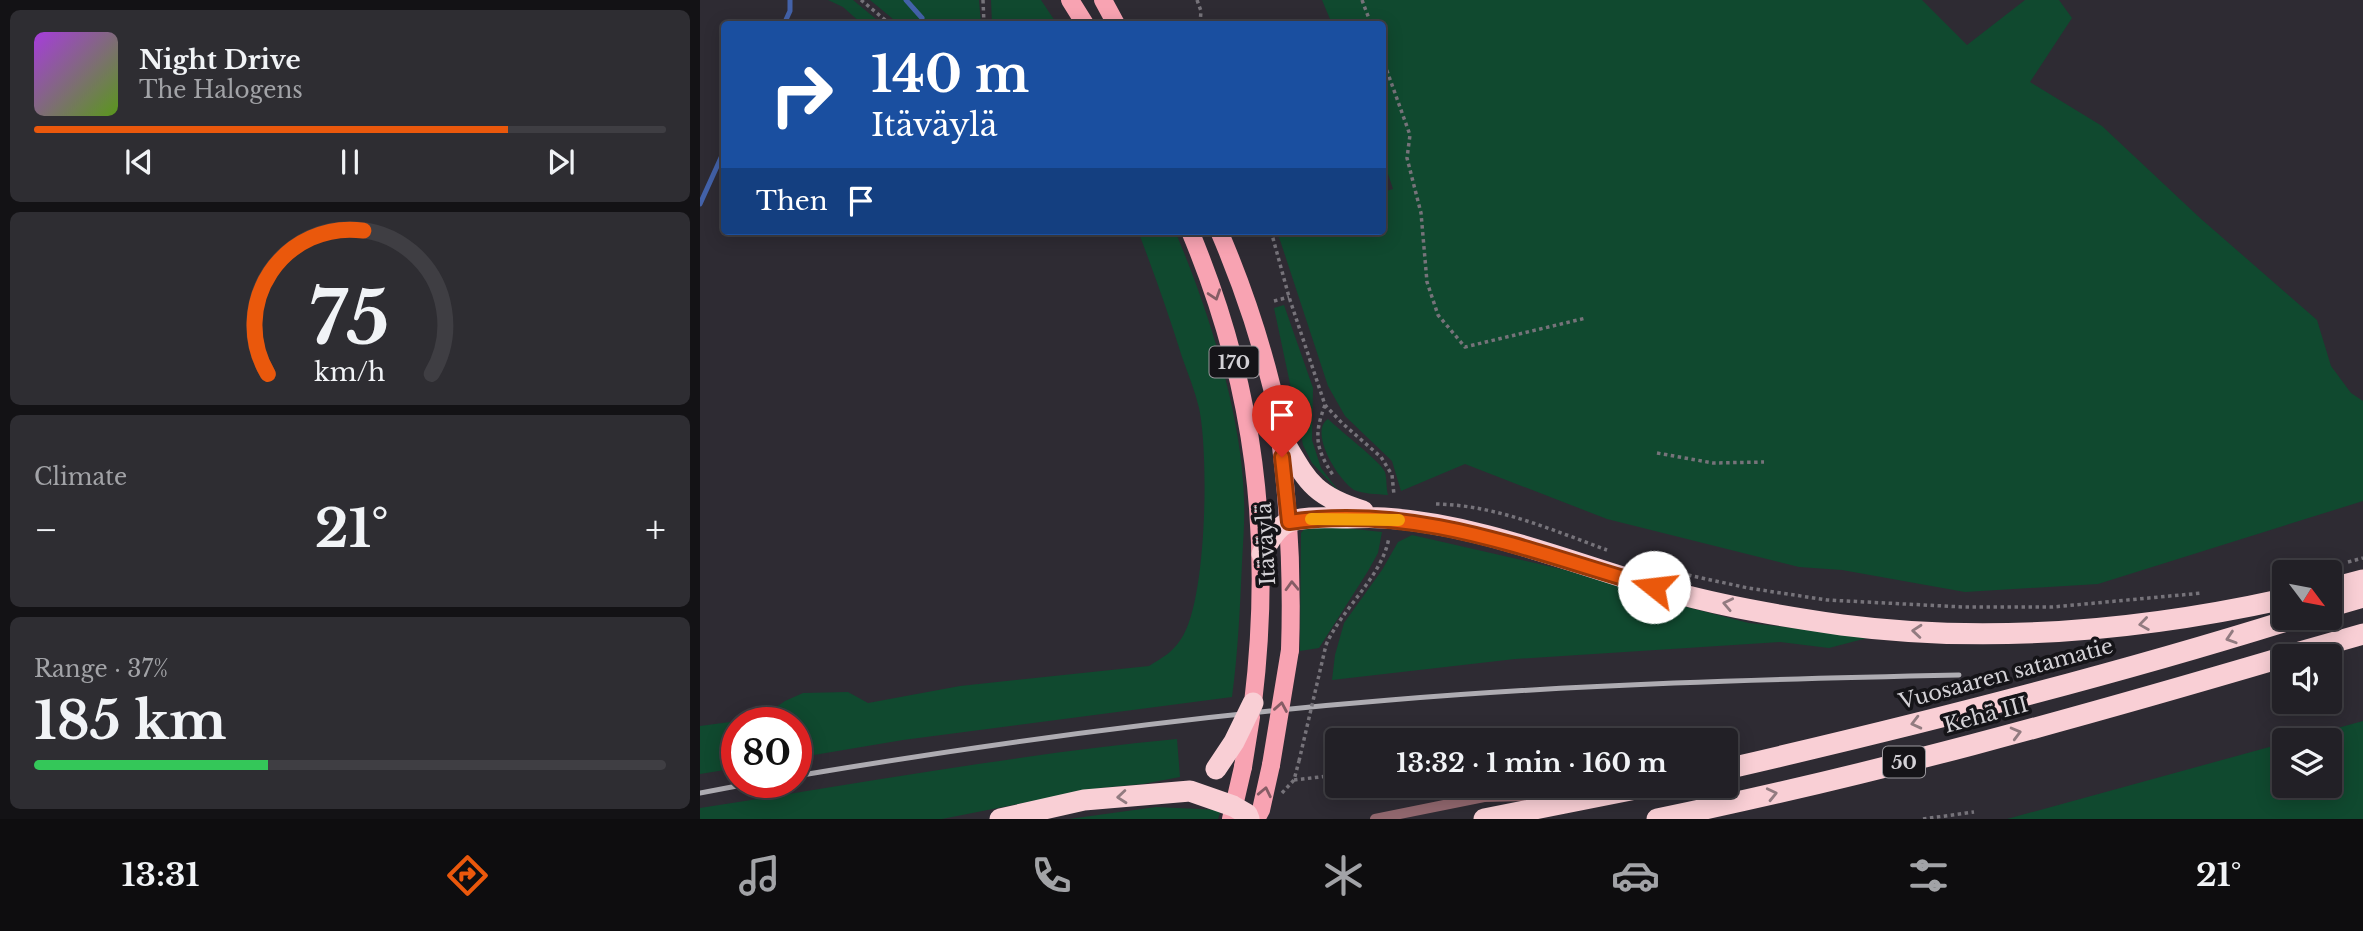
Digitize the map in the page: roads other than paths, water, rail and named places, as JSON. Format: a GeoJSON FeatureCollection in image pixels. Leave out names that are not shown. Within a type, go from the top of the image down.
{"type":"FeatureCollection","features":[{"type":"Feature","properties":{"kind":"highway"},"geometry":{"type":"LineString","coordinates":[[1280,435],[1304,475],[1317,490],[1337,503],[1387,525]]}},
{"type":"Feature","properties":{"kind":"highway"},"geometry":{"type":"LineString","coordinates":[[1262,554],[1279,529],[1289,522],[1317,518],[1468,532],[1679,594],[1842,625],[1938,633],[2049,632],[2136,626],[2272,602]]}},
{"type":"Feature","properties":{"kind":"highway"},"geometry":{"type":"LineString","coordinates":[[2342,586],[2363,580]]}},
{"type":"Feature","properties":{"kind":"highway"},"geometry":{"type":"LineString","coordinates":[[2342,603],[2363,597]]}},
{"type":"Feature","properties":{"kind":"highway","name":"Vuosaaren satamatie"},"geometry":{"type":"LineString","coordinates":[[1738,766],[2016,698],[2272,625]]}},
{"type":"Feature","properties":{"kind":"highway","name":"Kehä III"},"geometry":{"type":"LineString","coordinates":[[2329,644],[2363,634]]}},
{"type":"Feature","properties":{"kind":"highway","name":"Kehä III"},"geometry":{"type":"LineString","coordinates":[[1657,819],[1833,780],[1979,743],[2272,661]]}},
{"type":"Feature","properties":{"kind":"highway"},"geometry":{"type":"LineString","coordinates":[[1000,819],[1084,800],[1190,791],[1211,776],[1234,743],[1253,704]]}},
{"type":"Feature","properties":{"kind":"highway"},"geometry":{"type":"LineString","coordinates":[[1190,791],[1238,815]]}},
{"type":"Feature","properties":{"kind":"highway"},"geometry":{"type":"LineString","coordinates":[[1484,819],[1591,798]]}},
{"type":"Feature","properties":{"kind":"main road"},"geometry":{"type":"LineString","coordinates":[[1070,0],[1083,21]]}},
{"type":"Feature","properties":{"kind":"main road"},"geometry":{"type":"LineString","coordinates":[[1103,0],[1114,21]]}},
{"type":"Feature","properties":{"kind":"main road","name":"Itäväylä"},"geometry":{"type":"LineString","coordinates":[[1192,235],[1228,334],[1255,463],[1262,554],[1259,652],[1238,815]]}},
{"type":"Feature","properties":{"kind":"main road","name":"Itäväylä"},"geometry":{"type":"LineString","coordinates":[[1221,235],[1256,331],[1272,390],[1280,435],[1289,522],[1292,593],[1290,650],[1271,765],[1261,810],[1256,819]]}},
{"type":"Feature","properties":{"kind":"lane"},"geometry":{"type":"LineString","coordinates":[[1375,819],[1479,798]]}},
{"type":"Feature","properties":{"kind":"waterway"},"geometry":{"type":"LineString","coordinates":[[785,21],[790,11],[790,0]]}},
{"type":"Feature","properties":{"kind":"waterway"},"geometry":{"type":"LineString","coordinates":[[906,0],[922,18]]}},
{"type":"Feature","properties":{"kind":"waterway"},"geometry":{"type":"LineString","coordinates":[[700,204],[721,158]]}},
{"type":"Feature","properties":{"kind":"railway"},"geometry":{"type":"LineString","coordinates":[[812,773],[1092,732],[1390,700],[1603,686],[1959,675]]}},
{"type":"Feature","properties":{"kind":"railway"},"geometry":{"type":"LineString","coordinates":[[700,793],[721,789]]}}]}
